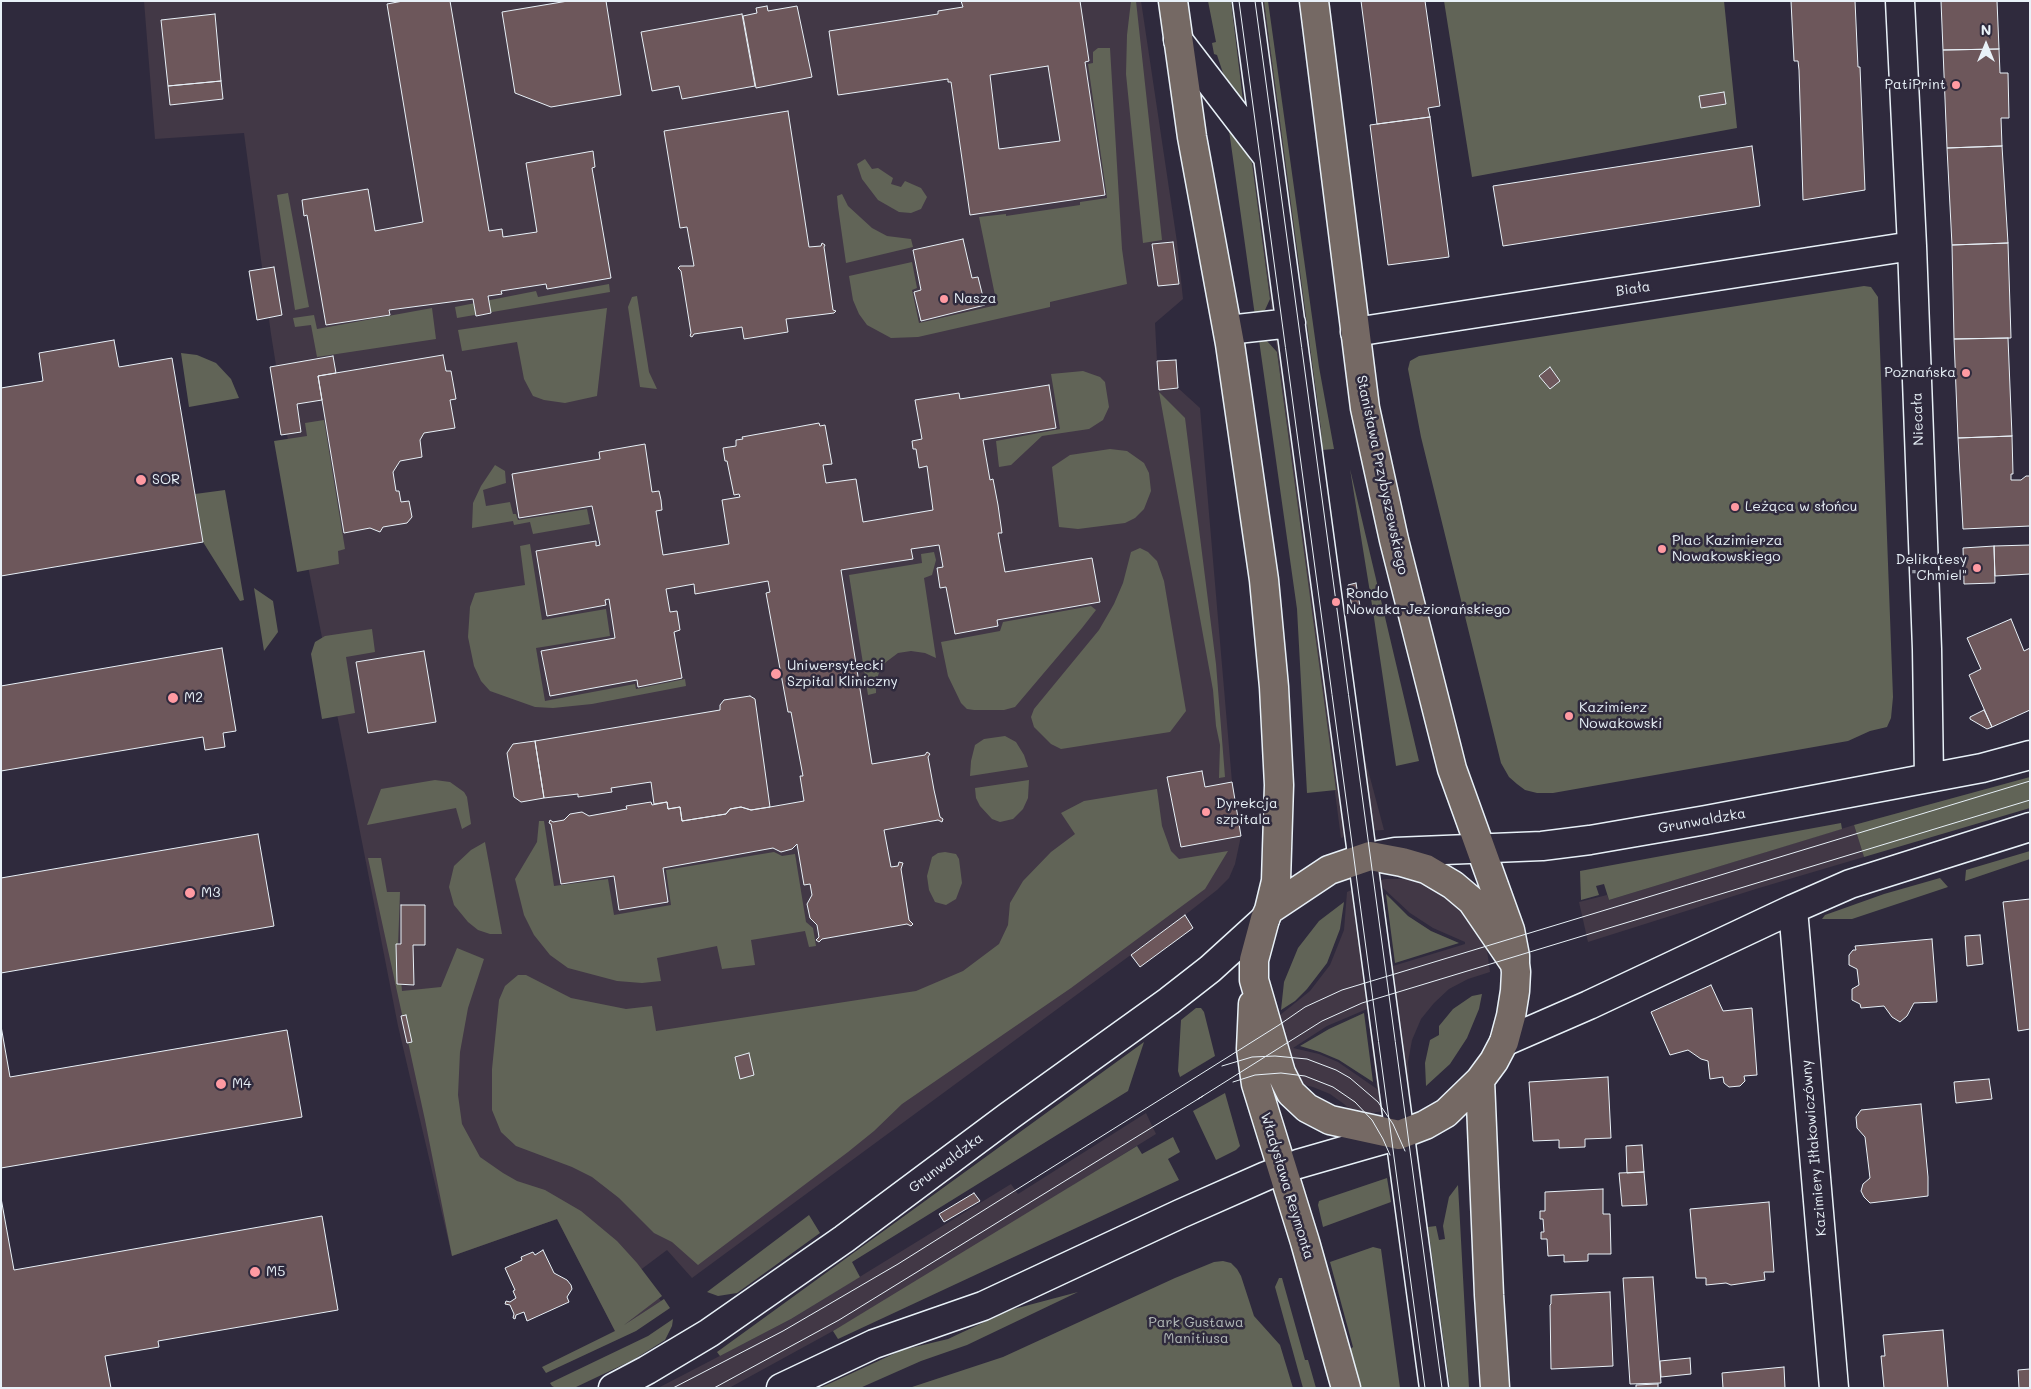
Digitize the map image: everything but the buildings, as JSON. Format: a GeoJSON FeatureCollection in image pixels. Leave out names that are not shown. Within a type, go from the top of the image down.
{"type":"FeatureCollection","features":[{"type":"Feature","properties":{"kind":"main road"},"geometry":{"type":"LineString","coordinates":[[1172,1],[1192,137],[1228,330],[1264,580],[1274,687],[1278,813],[1276,881],[1267,915]]}},
{"type":"Feature","properties":{"kind":"main road","name":"Stanisława Przybyszewskiego"},"geometry":{"type":"LineString","coordinates":[[1314,1],[1365,408],[1394,540],[1452,769],[1510,930],[1515,964],[1515,991],[1511,1016],[1504,1042],[1494,1061],[1480,1080],[1446,1112],[1425,1125],[1399,1135]]}},
{"type":"Feature","properties":{"kind":"main road"},"geometry":{"type":"LineString","coordinates":[[1267,915],[1329,870],[1367,857],[1402,862],[1426,869],[1453,885],[1472,901],[1515,964]]}},
{"type":"Feature","properties":{"kind":"main road","name":"Władysława Reymonta"},"geometry":{"type":"LineString","coordinates":[[1267,915],[1254,960],[1251,1049],[1256,1084],[1305,1242],[1346,1388]]}},
{"type":"Feature","properties":{"kind":"main road"},"geometry":{"type":"LineString","coordinates":[[1254,980],[1281,1073],[1291,1093],[1307,1108],[1330,1120],[1399,1135]]}},
{"type":"Feature","properties":{"kind":"main road"},"geometry":{"type":"LineString","coordinates":[[1480,1080],[1487,1265],[1495,1388]]}},
{"type":"Feature","properties":{"kind":"street"},"geometry":{"type":"LineString","coordinates":[[1247,1],[1338,682],[1367,857],[1399,1135],[1434,1388]]}},
{"type":"Feature","properties":{"kind":"street","name":"Niecała"},"geometry":{"type":"LineString","coordinates":[[1900,1],[1912,246],[1926,629],[1929,778]]}},
{"type":"Feature","properties":{"kind":"street"},"geometry":{"type":"LineString","coordinates":[[1178,40],[1267,156]]}},
{"type":"Feature","properties":{"kind":"street","name":"Biała"},"geometry":{"type":"LineString","coordinates":[[1354,332],[1912,246]]}},
{"type":"Feature","properties":{"kind":"street"},"geometry":{"type":"LineString","coordinates":[[1228,330],[1291,323]]}},
{"type":"Feature","properties":{"kind":"street","name":"Grunwaldzka"},"geometry":{"type":"LineString","coordinates":[[1367,857],[1395,852],[1556,845],[1590,840],[1982,768],[2030,755]]}},
{"type":"Feature","properties":{"kind":"street"},"geometry":{"type":"LineString","coordinates":[[1504,1042],[1793,908],[1850,884],[2030,828]]}},
{"type":"Feature","properties":{"kind":"street","name":"Kazimiery Iłłakowiczówny"},"geometry":{"type":"LineString","coordinates":[[1793,908],[1834,1388]]}},
{"type":"Feature","properties":{"kind":"street","name":"Grunwaldzka"},"geometry":{"type":"LineString","coordinates":[[613,1388],[709,1333],[844,1239],[1169,1001],[1210,969],[1267,915]]}},
{"type":"Feature","properties":{"kind":"street"},"geometry":{"type":"LineString","coordinates":[[781,1388],[874,1344],[984,1306],[1180,1214],[1282,1170],[1399,1135]]}},
{"type":"Feature","properties":{"kind":"shaded area","name":"Uniwersytecki Szpital Kliniczny"},"geometry":{"type":"Polygon","coordinates":[[[144,1],[1141,1],[1177,242],[1183,299],[1155,323],[1157,361],[1176,360],[1178,388],[1200,408],[1232,782],[1241,836],[1235,864],[1229,878],[1185,915],[692,1278],[667,1250],[639,1271],[661,1301],[615,1331],[557,1219],[452,1256],[398,1026],[308,566],[271,334],[244,133],[155,139],[144,1]]]}},
{"type":"Feature","properties":{"kind":"shaded area"},"geometry":{"type":"Polygon","coordinates":[[[1231,1],[1264,1],[1363,751],[1384,830],[1363,831],[1341,838],[1231,1]]]}},
{"type":"Feature","properties":{"kind":"shaded area"},"geometry":{"type":"Polygon","coordinates":[[[1854,825],[1864,857],[1588,942],[1579,902],[1607,895],[1609,900],[1854,825]]]}},
{"type":"Feature","properties":{"kind":"shaded area"},"geometry":{"type":"Polygon","coordinates":[[[1386,879],[1406,879],[1427,883],[1460,903],[1486,943],[1490,972],[1468,979],[1449,989],[1421,1019],[1412,1040],[1408,1062],[1411,1103],[1392,1110],[1356,1115],[1330,1094],[1296,1083],[1275,1019],[1310,991],[1330,965],[1344,930],[1347,892],[1366,883],[1386,879]],[[1382,887],[1393,966],[1465,944],[1465,942],[1433,928],[1410,913],[1382,887]],[[1367,1009],[1327,1026],[1293,1048],[1319,1054],[1338,1062],[1377,1089],[1367,1009]]]}},
{"type":"Feature","properties":{"kind":"shaded area"},"geometry":{"type":"Polygon","coordinates":[[[1146,1113],[1156,1134],[923,1278],[833,1331],[729,1388],[658,1388],[791,1319],[1011,1184],[1018,1194],[1146,1113]]]}},
{"type":"Feature","properties":{"kind":"green space"},"geometry":{"type":"Polygon","coordinates":[[[1131,1],[1136,1],[1162,240],[1143,243],[1126,74],[1127,35],[1131,1]]]}},
{"type":"Feature","properties":{"kind":"green space"},"geometry":{"type":"Polygon","coordinates":[[[1208,1],[1231,1],[1244,109],[1226,82],[1217,55],[1214,54],[1212,43],[1216,42],[1208,1]]]}},
{"type":"Feature","properties":{"kind":"green space"},"geometry":{"type":"Polygon","coordinates":[[[1264,1],[1268,1],[1319,367],[1334,449],[1322,450],[1321,429],[1264,1]]]}},
{"type":"Feature","properties":{"kind":"green space"},"geometry":{"type":"Polygon","coordinates":[[[1444,1],[1724,1],[1737,128],[1472,177],[1444,1]]]}},
{"type":"Feature","properties":{"kind":"green space"},"geometry":{"type":"Polygon","coordinates":[[[1098,48],[1110,48],[1122,249],[1127,284],[1050,302],[1050,307],[918,337],[891,338],[867,325],[859,314],[853,300],[849,276],[912,262],[917,288],[912,290],[919,323],[997,305],[979,217],[1006,214],[1006,216],[1080,205],[1080,202],[1107,198],[1088,64],[1093,63],[1093,52],[1098,48]]]}},
{"type":"Feature","properties":{"kind":"green space"},"geometry":{"type":"Polygon","coordinates":[[[1228,123],[1252,163],[1270,299],[1265,310],[1255,316],[1228,123]]]}},
{"type":"Feature","properties":{"kind":"green space"},"geometry":{"type":"Polygon","coordinates":[[[865,159],[872,169],[878,168],[893,178],[891,184],[901,187],[905,181],[921,188],[927,197],[921,209],[911,213],[899,212],[878,200],[862,179],[857,164],[865,159]]]}},
{"type":"Feature","properties":{"kind":"green space"},"geometry":{"type":"Polygon","coordinates":[[[288,193],[309,307],[295,310],[277,195],[288,193]]]}},
{"type":"Feature","properties":{"kind":"green space"},"geometry":{"type":"Polygon","coordinates":[[[842,194],[848,206],[872,228],[887,236],[911,239],[913,247],[846,263],[837,196],[842,194]]]}},
{"type":"Feature","properties":{"kind":"green space"},"geometry":{"type":"Polygon","coordinates":[[[609,284],[610,292],[457,318],[455,307],[536,291],[538,297],[609,284]]]}},
{"type":"Feature","properties":{"kind":"green space","name":"Plac Kazimierza Nowakowskiego"},"geometry":{"type":"Polygon","coordinates":[[[1864,286],[1871,287],[1878,297],[1893,697],[1891,718],[1887,727],[1870,731],[1848,741],[1553,793],[1537,793],[1525,790],[1509,777],[1501,763],[1421,437],[1408,369],[1410,361],[1419,356],[1864,286]]]}},
{"type":"Feature","properties":{"kind":"green space"},"geometry":{"type":"Polygon","coordinates":[[[637,296],[649,372],[657,389],[640,387],[628,307],[632,297],[637,296]]]}},
{"type":"Feature","properties":{"kind":"green space"},"geometry":{"type":"Polygon","coordinates":[[[432,308],[436,339],[317,357],[311,325],[295,327],[293,318],[314,315],[317,329],[432,308]]]}},
{"type":"Feature","properties":{"kind":"green space"},"geometry":{"type":"Polygon","coordinates":[[[607,308],[597,396],[565,403],[544,400],[533,396],[524,379],[517,342],[462,351],[458,330],[607,308]]]}},
{"type":"Feature","properties":{"kind":"green space"},"geometry":{"type":"Polygon","coordinates":[[[1259,340],[1267,341],[1277,352],[1336,790],[1307,793],[1297,609],[1259,340]]]}},
{"type":"Feature","properties":{"kind":"green space"},"geometry":{"type":"Polygon","coordinates":[[[181,353],[197,355],[216,363],[231,379],[239,398],[189,407],[181,353]]]}},
{"type":"Feature","properties":{"kind":"green space"},"geometry":{"type":"Polygon","coordinates":[[[1083,371],[1100,377],[1105,382],[1109,407],[1103,420],[1089,429],[1042,436],[1011,465],[999,467],[996,441],[1060,429],[1051,374],[1083,371]]]}},
{"type":"Feature","properties":{"kind":"green space"},"geometry":{"type":"Polygon","coordinates":[[[1159,392],[1185,418],[1216,664],[1225,777],[1219,778],[1220,745],[1216,726],[1213,690],[1159,392]]]}},
{"type":"Feature","properties":{"kind":"green space"},"geometry":{"type":"Polygon","coordinates":[[[324,420],[345,549],[338,551],[339,564],[297,572],[274,441],[307,436],[305,423],[324,420]]]}},
{"type":"Feature","properties":{"kind":"green space"},"geometry":{"type":"Polygon","coordinates":[[[1110,449],[1127,451],[1144,463],[1149,473],[1151,491],[1144,509],[1135,518],[1125,523],[1078,529],[1059,527],[1052,467],[1070,455],[1110,449]]]}},
{"type":"Feature","properties":{"kind":"green space"},"geometry":{"type":"Polygon","coordinates":[[[495,465],[505,471],[506,483],[483,490],[486,506],[510,502],[513,514],[516,514],[518,520],[587,509],[590,524],[533,534],[530,522],[514,525],[513,521],[472,528],[473,503],[481,486],[495,465]]]}},
{"type":"Feature","properties":{"kind":"green space"},"geometry":{"type":"Polygon","coordinates":[[[1350,469],[1419,761],[1396,766],[1373,611],[1350,469]]]}},
{"type":"Feature","properties":{"kind":"green space"},"geometry":{"type":"Polygon","coordinates":[[[225,490],[244,600],[240,601],[203,542],[195,494],[225,490]]]}},
{"type":"Feature","properties":{"kind":"green space"},"geometry":{"type":"Polygon","coordinates":[[[530,544],[542,620],[606,609],[610,636],[536,648],[545,701],[635,684],[636,689],[685,679],[686,686],[592,704],[553,708],[535,707],[490,691],[481,681],[474,666],[468,637],[470,607],[475,593],[525,585],[520,546],[530,544]]]}},
{"type":"Feature","properties":{"kind":"green space"},"geometry":{"type":"Polygon","coordinates":[[[1140,548],[1148,552],[1157,561],[1164,581],[1186,711],[1170,732],[1061,749],[1051,744],[1034,727],[1031,717],[1034,709],[1099,630],[1114,604],[1123,583],[1131,552],[1140,548]]]}},
{"type":"Feature","properties":{"kind":"green space"},"geometry":{"type":"Polygon","coordinates":[[[934,552],[936,560],[932,575],[924,578],[936,658],[925,653],[911,651],[898,653],[886,662],[880,670],[876,681],[876,693],[868,695],[849,575],[922,563],[921,554],[934,552]]]}},
{"type":"Feature","properties":{"kind":"green space"},"geometry":{"type":"Polygon","coordinates":[[[254,588],[273,601],[278,632],[264,651],[254,588]]]}},
{"type":"Feature","properties":{"kind":"green space"},"geometry":{"type":"Polygon","coordinates":[[[1091,606],[1096,610],[1015,707],[1004,710],[974,710],[967,709],[961,703],[948,676],[941,642],[1000,631],[1003,622],[1091,606]]]}},
{"type":"Feature","properties":{"kind":"green space"},"geometry":{"type":"Polygon","coordinates":[[[372,629],[375,652],[346,657],[355,713],[322,719],[311,654],[315,642],[325,636],[372,629]]]}},
{"type":"Feature","properties":{"kind":"green space"},"geometry":{"type":"Polygon","coordinates":[[[1005,736],[1016,742],[1024,755],[1028,767],[970,776],[975,745],[984,739],[1005,736]]]}},
{"type":"Feature","properties":{"kind":"green space"},"geometry":{"type":"Polygon","coordinates":[[[2030,777],[2030,808],[1864,857],[1854,825],[2030,777]]]}},
{"type":"Feature","properties":{"kind":"green space"},"geometry":{"type":"Polygon","coordinates":[[[435,780],[450,782],[464,792],[467,797],[471,824],[462,829],[456,808],[367,825],[381,789],[435,780]]]}},
{"type":"Feature","properties":{"kind":"green space"},"geometry":{"type":"Polygon","coordinates":[[[1029,780],[1028,798],[1023,809],[1013,819],[1000,822],[992,819],[980,806],[976,798],[975,788],[1029,780]]]}},
{"type":"Feature","properties":{"kind":"green space"},"geometry":{"type":"Polygon","coordinates":[[[1157,789],[1162,826],[1171,851],[1179,859],[1228,851],[1205,889],[1071,988],[902,1104],[874,1131],[848,1152],[698,1265],[672,1242],[654,1233],[619,1198],[592,1177],[572,1167],[516,1146],[501,1132],[492,1110],[492,1069],[499,1000],[505,986],[518,975],[526,975],[571,998],[626,1009],[652,1006],[656,1031],[916,991],[963,971],[999,944],[1008,925],[1010,903],[1023,881],[1051,852],[1075,834],[1061,813],[1084,801],[1157,789]]]}},
{"type":"Feature","properties":{"kind":"green space"},"geometry":{"type":"Polygon","coordinates":[[[539,821],[544,821],[554,886],[608,879],[614,915],[671,905],[666,870],[774,852],[782,856],[795,854],[806,922],[813,928],[816,946],[809,947],[805,931],[751,940],[755,965],[722,969],[717,946],[657,958],[661,981],[642,983],[617,981],[568,968],[550,955],[534,935],[524,915],[515,879],[537,842],[539,821]]]}},
{"type":"Feature","properties":{"kind":"green space"},"geometry":{"type":"Polygon","coordinates":[[[1841,823],[1842,829],[1609,900],[1604,884],[1596,886],[1599,895],[1581,900],[1580,871],[1841,823]]]}},
{"type":"Feature","properties":{"kind":"green space"},"geometry":{"type":"Polygon","coordinates":[[[485,842],[502,934],[490,934],[478,930],[468,922],[454,905],[449,887],[454,866],[471,850],[485,842]]]}},
{"type":"Feature","properties":{"kind":"green space"},"geometry":{"type":"Polygon","coordinates":[[[2030,851],[2030,859],[1965,881],[1966,870],[2030,851]]]}},
{"type":"Feature","properties":{"kind":"green space"},"geometry":{"type":"Polygon","coordinates":[[[938,853],[956,854],[959,859],[962,883],[956,899],[946,905],[935,902],[929,890],[927,876],[932,857],[938,853]]]}},
{"type":"Feature","properties":{"kind":"green space"},"geometry":{"type":"Polygon","coordinates":[[[368,858],[381,858],[387,892],[400,892],[398,947],[402,991],[441,987],[457,948],[484,959],[468,1008],[460,1052],[458,1095],[462,1124],[480,1157],[517,1181],[545,1190],[581,1211],[617,1241],[637,1263],[662,1296],[624,1325],[664,1299],[670,1308],[636,1331],[546,1373],[542,1367],[615,1331],[557,1219],[452,1256],[425,1120],[368,858]]]}},
{"type":"Feature","properties":{"kind":"green space"},"geometry":{"type":"Polygon","coordinates":[[[1940,878],[1948,887],[1852,919],[1822,919],[1825,915],[1884,894],[1940,878]]]}},
{"type":"Feature","properties":{"kind":"green space"},"geometry":{"type":"Polygon","coordinates":[[[1386,894],[1408,916],[1431,931],[1459,943],[1395,963],[1386,894]]]}},
{"type":"Feature","properties":{"kind":"green space"},"geometry":{"type":"Polygon","coordinates":[[[1344,902],[1340,929],[1327,963],[1307,989],[1295,1001],[1281,1010],[1284,982],[1298,948],[1319,921],[1344,902]]]}},
{"type":"Feature","properties":{"kind":"green space"},"geometry":{"type":"Polygon","coordinates":[[[1482,994],[1479,1009],[1467,1038],[1450,1064],[1426,1086],[1425,1063],[1430,1040],[1439,1035],[1439,1026],[1453,1009],[1472,996],[1482,994]]]}},
{"type":"Feature","properties":{"kind":"green space"},"geometry":{"type":"Polygon","coordinates":[[[1196,1008],[1201,1008],[1204,1012],[1215,1056],[1180,1077],[1178,1071],[1181,1020],[1196,1008]]]}},
{"type":"Feature","properties":{"kind":"green space"},"geometry":{"type":"Polygon","coordinates":[[[1364,1013],[1373,1082],[1339,1060],[1300,1046],[1329,1029],[1364,1013]]]}},
{"type":"Feature","properties":{"kind":"green space"},"geometry":{"type":"Polygon","coordinates":[[[1144,1042],[1128,1091],[852,1262],[860,1277],[791,1319],[720,1356],[717,1352],[1144,1042]]]}},
{"type":"Feature","properties":{"kind":"green space"},"geometry":{"type":"Polygon","coordinates":[[[1225,1093],[1240,1146],[1216,1160],[1193,1111],[1225,1093]]]}},
{"type":"Feature","properties":{"kind":"green space"},"geometry":{"type":"Polygon","coordinates":[[[1173,1137],[1180,1152],[1168,1159],[1179,1180],[838,1339],[833,1331],[1137,1146],[1142,1154],[1173,1137]]]}},
{"type":"Feature","properties":{"kind":"green space"},"geometry":{"type":"Polygon","coordinates":[[[1387,1178],[1391,1202],[1323,1227],[1318,1205],[1319,1201],[1387,1178]]]}},
{"type":"Feature","properties":{"kind":"green space"},"geometry":{"type":"Polygon","coordinates":[[[1458,1185],[1469,1388],[1450,1388],[1428,1227],[1436,1226],[1439,1240],[1445,1239],[1443,1226],[1449,1197],[1458,1185]]]}},
{"type":"Feature","properties":{"kind":"green space"},"geometry":{"type":"Polygon","coordinates":[[[809,1215],[820,1233],[737,1293],[718,1296],[707,1292],[809,1215]]]}},
{"type":"Feature","properties":{"kind":"green space"},"geometry":{"type":"Polygon","coordinates":[[[1373,1247],[1381,1249],[1400,1388],[1361,1388],[1350,1349],[1353,1347],[1330,1262],[1373,1247]]]}},
{"type":"Feature","properties":{"kind":"green space","name":"Park Gustawa Manitiusa"},"geometry":{"type":"Polygon","coordinates":[[[1223,1261],[1231,1263],[1237,1269],[1254,1316],[1280,1345],[1293,1388],[909,1388],[1003,1357],[1175,1278],[1214,1262],[1223,1261]]]}},
{"type":"Feature","properties":{"kind":"green space"},"geometry":{"type":"Polygon","coordinates":[[[1279,1278],[1282,1278],[1305,1360],[1308,1360],[1316,1388],[1303,1388],[1275,1287],[1279,1278]]]}},
{"type":"Feature","properties":{"kind":"green space"},"geometry":{"type":"Polygon","coordinates":[[[1078,1292],[967,1345],[921,1361],[860,1388],[820,1388],[902,1350],[948,1339],[1010,1310],[1078,1292]]]}},
{"type":"Feature","properties":{"kind":"green space"},"geometry":{"type":"Polygon","coordinates":[[[673,1319],[672,1326],[665,1340],[633,1360],[574,1388],[556,1388],[550,1383],[648,1336],[673,1319]]]}},
{"type":"Feature","properties":{"kind":"tram line"},"geometry":{"type":"LineString","coordinates":[[1239,1],[1425,1388]]}},
{"type":"Feature","properties":{"kind":"tram line"},"geometry":{"type":"LineString","coordinates":[[1255,1],[1442,1388]]}},
{"type":"Feature","properties":{"kind":"tram line"},"geometry":{"type":"LineString","coordinates":[[673,1388],[783,1331],[898,1264],[1305,1007],[1342,990],[2030,781]]}},
{"type":"Feature","properties":{"kind":"tram line"},"geometry":{"type":"LineString","coordinates":[[1198,1099],[1322,1021],[1362,1003],[2030,800]]}},
{"type":"Feature","properties":{"kind":"tram line"},"geometry":{"type":"LineString","coordinates":[[1222,1066],[1252,1057],[1275,1056],[1307,1059],[1336,1070],[1350,1078],[1378,1102],[1393,1124],[1405,1151]]}},
{"type":"Feature","properties":{"kind":"tram line"},"geometry":{"type":"LineString","coordinates":[[1233,1082],[1255,1075],[1281,1073],[1305,1076],[1333,1087],[1355,1102],[1372,1120],[1390,1155]]}},
{"type":"Feature","properties":{"kind":"tram line"},"geometry":{"type":"LineString","coordinates":[[714,1388],[839,1320],[1203,1096]]}},
{"type":"Feature","properties":{"kind":"place","name":"PatiPrint"},"geometry":{"type":"Point","coordinates":[1956,85]}},
{"type":"Feature","properties":{"kind":"place","name":"Nasza"},"geometry":{"type":"Point","coordinates":[944,299]}},
{"type":"Feature","properties":{"kind":"place","name":"Poznańska"},"geometry":{"type":"Point","coordinates":[1966,373]}},
{"type":"Feature","properties":{"kind":"place","name":"SOR"},"geometry":{"type":"Point","coordinates":[141,480]}},
{"type":"Feature","properties":{"kind":"place","name":"Leżąca w słońcu"},"geometry":{"type":"Point","coordinates":[1735,507]}},
{"type":"Feature","properties":{"kind":"place","name":"Plac Kazimierza Nowakowskiego"},"geometry":{"type":"Point","coordinates":[1662,549]}},
{"type":"Feature","properties":{"kind":"place","name":"Delikatesy \"Chmiel\""},"geometry":{"type":"Point","coordinates":[1977,568]}},
{"type":"Feature","properties":{"kind":"place","name":"Rondo Nowaka-Jeziorańskiego"},"geometry":{"type":"Point","coordinates":[1336,602]}},
{"type":"Feature","properties":{"kind":"place","name":"Uniwersytecki Szpital Kliniczny"},"geometry":{"type":"Point","coordinates":[776,674]}},
{"type":"Feature","properties":{"kind":"place","name":"M2"},"geometry":{"type":"Point","coordinates":[173,698]}},
{"type":"Feature","properties":{"kind":"place","name":"Kazimierz Nowakowski"},"geometry":{"type":"Point","coordinates":[1569,716]}},
{"type":"Feature","properties":{"kind":"place","name":"Dyrekcja szpitala"},"geometry":{"type":"Point","coordinates":[1206,812]}},
{"type":"Feature","properties":{"kind":"place","name":"M3"},"geometry":{"type":"Point","coordinates":[190,893]}},
{"type":"Feature","properties":{"kind":"place","name":"M4"},"geometry":{"type":"Point","coordinates":[221,1084]}},
{"type":"Feature","properties":{"kind":"place","name":"M5"},"geometry":{"type":"Point","coordinates":[255,1272]}}]}
